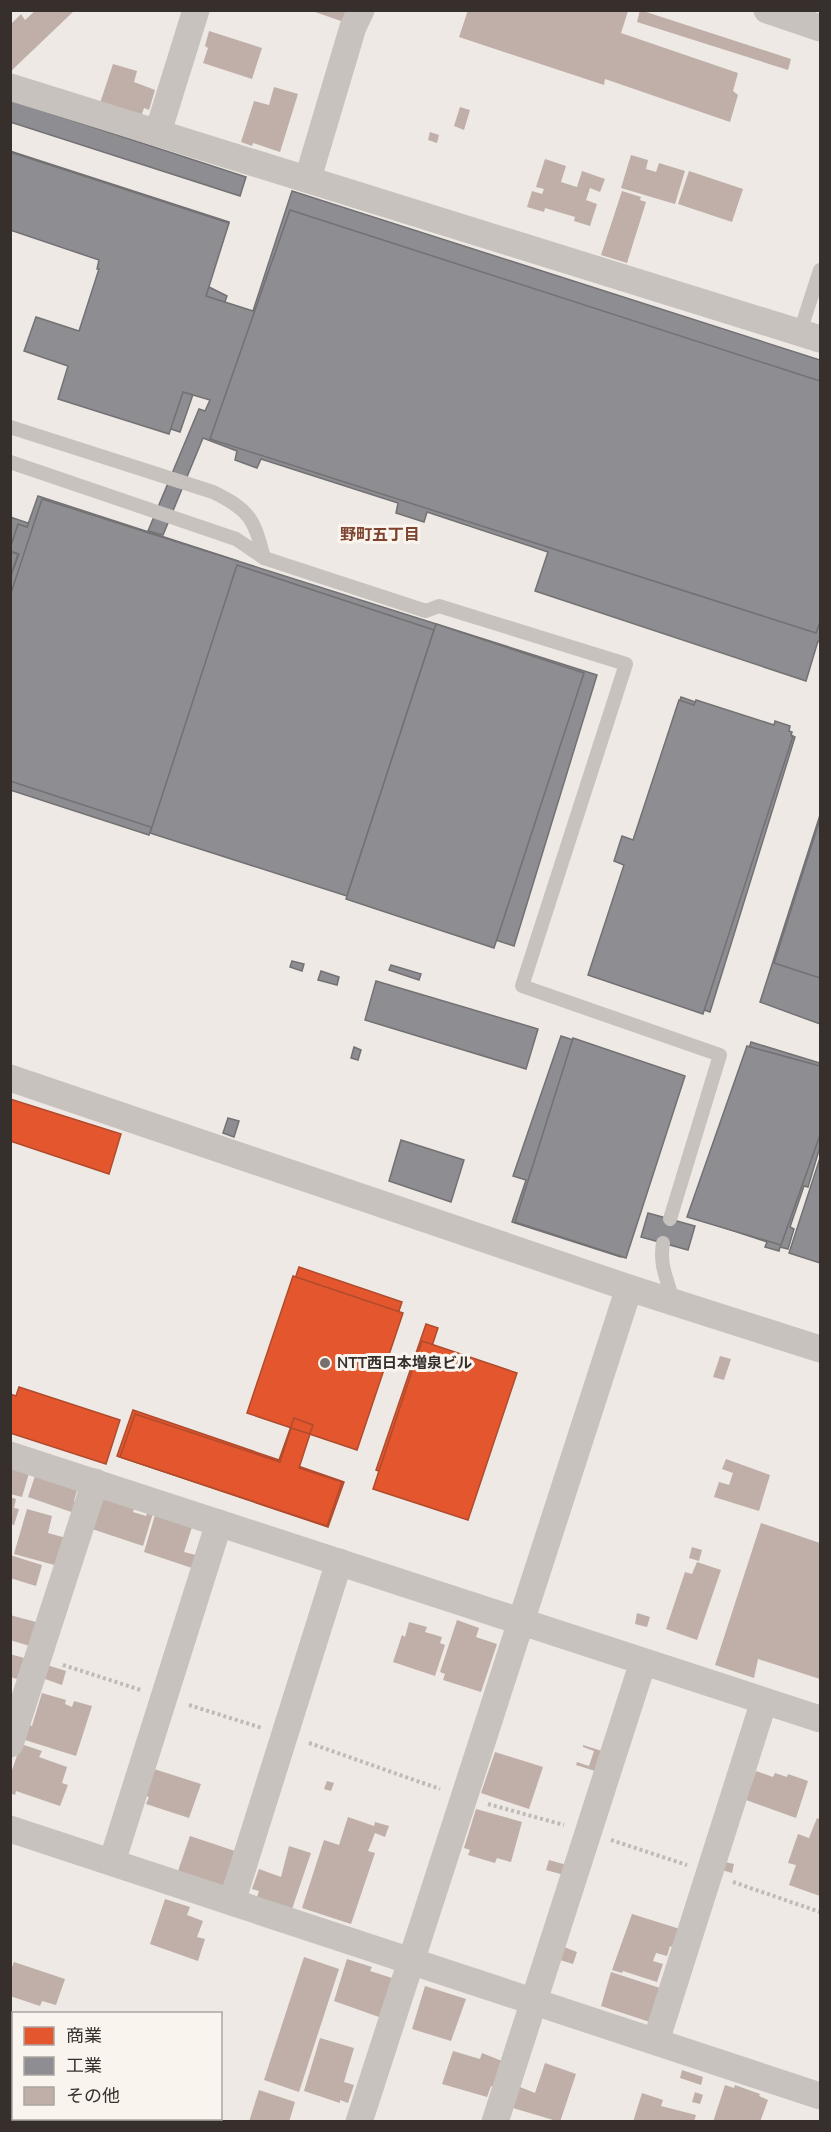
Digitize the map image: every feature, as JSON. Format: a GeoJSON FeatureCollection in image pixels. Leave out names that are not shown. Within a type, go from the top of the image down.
{"type":"FeatureCollection","features":[{"type":"Feature","properties":{"kind":"street"},"geometry":{"type":"LineString","coordinates":[[158,132],[196,10]]}},
{"type":"Feature","properties":{"kind":"street"},"geometry":{"type":"LineString","coordinates":[[308,178],[353,27],[362,10]]}},
{"type":"Feature","properties":{"kind":"street"},"geometry":{"type":"LineString","coordinates":[[767,10],[820,28]]}},
{"type":"Feature","properties":{"kind":"street"},"geometry":{"type":"LineString","coordinates":[[10,87],[810,335]]}},
{"type":"Feature","properties":{"kind":"street"},"geometry":{"type":"LineString","coordinates":[[10,1078],[629,1288],[820,1349]]}},
{"type":"Feature","properties":{"kind":"street"},"geometry":{"type":"LineString","coordinates":[[360,2121],[629,1288]]}},
{"type":"Feature","properties":{"kind":"street"},"geometry":{"type":"LineString","coordinates":[[10,1455],[820,1719]]}},
{"type":"Feature","properties":{"kind":"street"},"geometry":{"type":"LineString","coordinates":[[10,1743],[94,1482]]}},
{"type":"Feature","properties":{"kind":"street"},"geometry":{"type":"LineString","coordinates":[[112,1862],[219,1523]]}},
{"type":"Feature","properties":{"kind":"street"},"geometry":{"type":"LineString","coordinates":[[232,1902],[339,1562]]}},
{"type":"Feature","properties":{"kind":"street"},"geometry":{"type":"LineString","coordinates":[[495,2121],[644,1662]]}},
{"type":"Feature","properties":{"kind":"street"},"geometry":{"type":"LineString","coordinates":[[656,2041],[764,1701]]}},
{"type":"Feature","properties":{"kind":"street"},"geometry":{"type":"LineString","coordinates":[[10,1829],[820,2096]]}},
{"type":"Feature","properties":{"kind":"lane"},"geometry":{"type":"LineString","coordinates":[[810,335],[820,270]]}},
{"type":"Feature","properties":{"kind":"lane"},"geometry":{"type":"LineString","coordinates":[[10,428],[213,492],[247,513],[258,531],[264,558]]}},
{"type":"Feature","properties":{"kind":"lane"},"geometry":{"type":"LineString","coordinates":[[10,462],[236,539],[264,558],[426,612],[439,606],[626,664],[522,986],[720,1055],[670,1219]]}},
{"type":"Feature","properties":{"kind":"lane"},"geometry":{"type":"LineString","coordinates":[[663,1243],[661,1263],[669,1281],[673,1302]]}},
{"type":"Feature","properties":{"kind":"path"},"geometry":{"type":"LineString","coordinates":[[38,1657],[284,1735],[465,1797],[588,1832],[820,1912]]}},
{"type":"Feature","properties":{"kind":"building: 商業"},"geometry":{"type":"Polygon","coordinates":[[[10,1099],[121,1134],[109,1174],[10,1141],[10,1099]]]}},
{"type":"Feature","properties":{"kind":"building: 商業","name":"NTT西日本増泉ビル"},"geometry":{"type":"Polygon","coordinates":[[[299,1267],[402,1302],[356,1439],[252,1403],[299,1267]]]}},
{"type":"Feature","properties":{"kind":"building: 商業","name":"NTT西日本増泉ビル"},"geometry":{"type":"Polygon","coordinates":[[[293,1276],[403,1313],[357,1450],[247,1413],[293,1276]]]}},
{"type":"Feature","properties":{"kind":"building: 商業"},"geometry":{"type":"Polygon","coordinates":[[[426,1324],[438,1328],[389,1475],[376,1470],[426,1324]]]}},
{"type":"Feature","properties":{"kind":"building: 商業"},"geometry":{"type":"Polygon","coordinates":[[[422,1341],[517,1373],[468,1520],[373,1489],[422,1341]]]}},
{"type":"Feature","properties":{"kind":"building: 商業"},"geometry":{"type":"Polygon","coordinates":[[[19,1387],[120,1420],[106,1464],[10,1433],[10,1394],[16,1396],[19,1387]]]}},
{"type":"Feature","properties":{"kind":"building: 商業"},"geometry":{"type":"Polygon","coordinates":[[[133,1410],[279,1460],[294,1418],[313,1425],[298,1466],[344,1482],[328,1527],[117,1456],[133,1410]]]}},
{"type":"Feature","properties":{"kind":"building: 商業"},"geometry":{"type":"Polygon","coordinates":[[[135,1414],[280,1462],[291,1428],[310,1434],[299,1468],[342,1482],[327,1526],[120,1457],[135,1414]]]}},
{"type":"Feature","properties":{"kind":"building: 工業"},"geometry":{"type":"Polygon","coordinates":[[[10,100],[246,177],[240,196],[10,122],[10,100]]]}},
{"type":"Feature","properties":{"kind":"building: 工業"},"geometry":{"type":"Polygon","coordinates":[[[10,151],[229,222],[207,286],[227,296],[180,432],[80,399],[121,262],[10,227],[10,151]]]}},
{"type":"Feature","properties":{"kind":"building: 工業"},"geometry":{"type":"Polygon","coordinates":[[[10,152],[229,223],[206,296],[253,311],[292,191],[820,360],[820,642],[818,641],[806,681],[535,591],[548,552],[427,512],[424,522],[396,513],[398,503],[261,459],[257,468],[235,460],[237,451],[203,438],[163,535],[148,531],[199,409],[205,411],[210,400],[183,392],[169,434],[58,399],[68,366],[24,351],[36,317],[79,331],[99,269],[97,269],[99,260],[10,230],[10,152]]]}},
{"type":"Feature","properties":{"kind":"building: 工業"},"geometry":{"type":"Polygon","coordinates":[[[290,210],[820,381],[820,622],[816,633],[210,439],[290,210]]]}},
{"type":"Feature","properties":{"kind":"building: 工業"},"geometry":{"type":"Polygon","coordinates":[[[38,496],[238,561],[149,835],[10,790],[10,578],[19,554],[10,551],[10,548],[18,524],[27,527],[38,496]]]}},
{"type":"Feature","properties":{"kind":"building: 工業"},"geometry":{"type":"Polygon","coordinates":[[[42,499],[597,675],[514,946],[10,781],[10,596],[42,499]]]}},
{"type":"Feature","properties":{"kind":"building: 工業"},"geometry":{"type":"Polygon","coordinates":[[[10,517],[28,523],[27,527],[18,524],[10,548],[10,517]]]}},
{"type":"Feature","properties":{"kind":"building: 工業"},"geometry":{"type":"Polygon","coordinates":[[[10,552],[18,554],[10,578],[10,552]]]}},
{"type":"Feature","properties":{"kind":"building: 工業"},"geometry":{"type":"Polygon","coordinates":[[[237,565],[434,630],[347,896],[150,833],[237,565]]]}},
{"type":"Feature","properties":{"kind":"building: 工業"},"geometry":{"type":"Polygon","coordinates":[[[436,624],[584,673],[494,948],[346,899],[436,624]]]}},
{"type":"Feature","properties":{"kind":"building: 工業"},"geometry":{"type":"Polygon","coordinates":[[[681,697],[795,737],[710,1012],[593,972],[681,697]]]}},
{"type":"Feature","properties":{"kind":"building: 工業"},"geometry":{"type":"Polygon","coordinates":[[[679,700],[694,705],[696,700],[774,725],[775,721],[790,726],[789,731],[793,736],[703,1014],[588,975],[624,865],[614,861],[622,836],[633,840],[679,700]]]}},
{"type":"Feature","properties":{"kind":"building: 工業"},"geometry":{"type":"Polygon","coordinates":[[[820,815],[820,1024],[760,1002],[820,815]]]}},
{"type":"Feature","properties":{"kind":"building: 工業"},"geometry":{"type":"Polygon","coordinates":[[[820,819],[820,978],[774,963],[820,819]]]}},
{"type":"Feature","properties":{"kind":"building: 工業"},"geometry":{"type":"Polygon","coordinates":[[[292,961],[304,964],[302,971],[290,967],[292,961]]]}},
{"type":"Feature","properties":{"kind":"building: 工業"},"geometry":{"type":"Polygon","coordinates":[[[391,965],[421,974],[419,980],[389,970],[391,965]]]}},
{"type":"Feature","properties":{"kind":"building: 工業"},"geometry":{"type":"Polygon","coordinates":[[[321,971],[339,977],[337,985],[318,980],[321,971]]]}},
{"type":"Feature","properties":{"kind":"building: 工業"},"geometry":{"type":"Polygon","coordinates":[[[376,981],[538,1029],[526,1069],[365,1020],[376,981]]]}},
{"type":"Feature","properties":{"kind":"building: 工業"},"geometry":{"type":"Polygon","coordinates":[[[561,1036],[681,1075],[621,1257],[512,1222],[526,1180],[513,1176],[561,1036]]]}},
{"type":"Feature","properties":{"kind":"building: 工業"},"geometry":{"type":"Polygon","coordinates":[[[573,1038],[685,1076],[626,1258],[515,1222],[573,1038]]]}},
{"type":"Feature","properties":{"kind":"building: 工業"},"geometry":{"type":"Polygon","coordinates":[[[751,1042],[820,1063],[818,1138],[820,1147],[808,1187],[804,1186],[790,1227],[794,1229],[788,1249],[780,1247],[779,1251],[765,1247],[767,1242],[695,1218],[751,1042]]]}},
{"type":"Feature","properties":{"kind":"building: 工業"},"geometry":{"type":"Polygon","coordinates":[[[747,1046],[820,1066],[820,1135],[781,1245],[687,1217],[747,1046]]]}},
{"type":"Feature","properties":{"kind":"building: 工業"},"geometry":{"type":"Polygon","coordinates":[[[354,1047],[361,1050],[358,1060],[351,1058],[354,1047]]]}},
{"type":"Feature","properties":{"kind":"building: 工業"},"geometry":{"type":"Polygon","coordinates":[[[228,1118],[239,1121],[234,1137],[223,1133],[228,1118]]]}},
{"type":"Feature","properties":{"kind":"building: 工業"},"geometry":{"type":"Polygon","coordinates":[[[401,1140],[464,1160],[451,1202],[389,1181],[401,1140]]]}},
{"type":"Feature","properties":{"kind":"building: 工業"},"geometry":{"type":"Polygon","coordinates":[[[820,1158],[820,1263],[789,1253],[820,1158]]]}},
{"type":"Feature","properties":{"kind":"building: 工業"},"geometry":{"type":"Polygon","coordinates":[[[648,1213],[695,1226],[688,1250],[641,1237],[648,1213]]]}},
{"type":"Feature","properties":{"kind":"building: その他"},"geometry":{"type":"Polygon","coordinates":[[[36,10],[75,10],[10,72],[10,25],[21,14],[25,20],[36,10]]]}},
{"type":"Feature","properties":{"kind":"building: その他"},"geometry":{"type":"Polygon","coordinates":[[[309,10],[351,10],[344,22],[309,10]]]}},
{"type":"Feature","properties":{"kind":"building: その他"},"geometry":{"type":"Polygon","coordinates":[[[468,10],[628,11],[621,33],[738,73],[733,91],[738,95],[730,122],[605,79],[604,85],[459,37],[468,10]]]}},
{"type":"Feature","properties":{"kind":"building: その他"},"geometry":{"type":"Polygon","coordinates":[[[640,10],[791,59],[788,70],[637,22],[640,10]]]}},
{"type":"Feature","properties":{"kind":"building: その他"},"geometry":{"type":"Polygon","coordinates":[[[209,31],[262,48],[252,79],[203,63],[208,48],[205,46],[209,31]]]}},
{"type":"Feature","properties":{"kind":"building: その他"},"geometry":{"type":"Polygon","coordinates":[[[113,64],[137,71],[134,82],[155,90],[149,110],[144,108],[141,117],[100,103],[113,64]]]}},
{"type":"Feature","properties":{"kind":"building: その他"},"geometry":{"type":"Polygon","coordinates":[[[274,87],[298,94],[280,152],[253,143],[252,146],[241,142],[254,101],[269,105],[274,87]]]}},
{"type":"Feature","properties":{"kind":"building: その他"},"geometry":{"type":"Polygon","coordinates":[[[460,107],[470,110],[464,130],[454,126],[460,107]]]}},
{"type":"Feature","properties":{"kind":"building: その他"},"geometry":{"type":"Polygon","coordinates":[[[430,132],[439,135],[437,143],[428,140],[430,132]]]}},
{"type":"Feature","properties":{"kind":"building: その他"},"geometry":{"type":"Polygon","coordinates":[[[631,155],[648,160],[646,169],[656,172],[659,163],[685,171],[675,204],[621,188],[631,155]]]}},
{"type":"Feature","properties":{"kind":"building: その他"},"geometry":{"type":"Polygon","coordinates":[[[545,159],[566,166],[561,182],[577,187],[582,171],[605,179],[600,192],[590,188],[586,200],[597,204],[590,226],[574,221],[575,217],[545,208],[544,212],[527,207],[532,191],[542,194],[544,189],[536,187],[545,159]]]}},
{"type":"Feature","properties":{"kind":"building: その他"},"geometry":{"type":"Polygon","coordinates":[[[689,171],[743,189],[732,222],[678,204],[689,171]]]}},
{"type":"Feature","properties":{"kind":"building: その他"},"geometry":{"type":"Polygon","coordinates":[[[622,191],[641,197],[640,200],[646,202],[627,263],[601,255],[622,191]]]}},
{"type":"Feature","properties":{"kind":"building: その他"},"geometry":{"type":"Polygon","coordinates":[[[720,1356],[731,1359],[724,1380],[713,1377],[720,1356]]]}},
{"type":"Feature","properties":{"kind":"building: その他"},"geometry":{"type":"Polygon","coordinates":[[[726,1459],[770,1475],[759,1511],[714,1497],[719,1482],[729,1485],[733,1473],[722,1469],[726,1459]]]}},
{"type":"Feature","properties":{"kind":"building: その他"},"geometry":{"type":"Polygon","coordinates":[[[10,1468],[29,1473],[22,1497],[10,1494],[10,1468]]]}},
{"type":"Feature","properties":{"kind":"building: その他"},"geometry":{"type":"Polygon","coordinates":[[[36,1473],[78,1487],[74,1501],[77,1502],[74,1513],[28,1497],[36,1473]]]}},
{"type":"Feature","properties":{"kind":"building: その他"},"geometry":{"type":"Polygon","coordinates":[[[103,1495],[135,1506],[133,1512],[146,1516],[149,1509],[154,1510],[143,1546],[92,1529],[103,1495]]]}},
{"type":"Feature","properties":{"kind":"building: その他"},"geometry":{"type":"Polygon","coordinates":[[[10,1497],[16,1499],[14,1508],[19,1509],[14,1525],[10,1524],[10,1497]]]}},
{"type":"Feature","properties":{"kind":"building: その他"},"geometry":{"type":"Polygon","coordinates":[[[27,1509],[52,1516],[48,1533],[66,1538],[58,1566],[14,1554],[27,1509]]]}},
{"type":"Feature","properties":{"kind":"building: その他"},"geometry":{"type":"Polygon","coordinates":[[[155,1515],[192,1527],[184,1552],[196,1555],[192,1568],[144,1552],[155,1515]]]}},
{"type":"Feature","properties":{"kind":"building: その他"},"geometry":{"type":"Polygon","coordinates":[[[761,1523],[820,1543],[820,1679],[758,1659],[754,1678],[715,1665],[761,1523]]]}},
{"type":"Feature","properties":{"kind":"building: その他"},"geometry":{"type":"Polygon","coordinates":[[[692,1547],[702,1550],[699,1561],[689,1558],[692,1547]]]}},
{"type":"Feature","properties":{"kind":"building: その他"},"geometry":{"type":"Polygon","coordinates":[[[10,1555],[42,1565],[36,1586],[10,1578],[10,1555]]]}},
{"type":"Feature","properties":{"kind":"building: その他"},"geometry":{"type":"Polygon","coordinates":[[[697,1562],[721,1570],[697,1640],[666,1629],[685,1572],[692,1574],[697,1562]]]}},
{"type":"Feature","properties":{"kind":"building: その他"},"geometry":{"type":"Polygon","coordinates":[[[637,1613],[650,1617],[647,1627],[635,1624],[637,1613]]]}},
{"type":"Feature","properties":{"kind":"building: その他"},"geometry":{"type":"Polygon","coordinates":[[[10,1615],[36,1622],[33,1647],[10,1640],[10,1615]]]}},
{"type":"Feature","properties":{"kind":"building: その他"},"geometry":{"type":"Polygon","coordinates":[[[457,1620],[479,1628],[476,1637],[497,1644],[481,1692],[443,1680],[445,1674],[440,1672],[457,1620]]]}},
{"type":"Feature","properties":{"kind":"building: その他"},"geometry":{"type":"Polygon","coordinates":[[[409,1622],[427,1627],[425,1632],[442,1637],[440,1643],[445,1645],[435,1676],[393,1662],[402,1635],[405,1637],[409,1622]]]}},
{"type":"Feature","properties":{"kind":"building: その他"},"geometry":{"type":"Polygon","coordinates":[[[10,1654],[24,1658],[17,1679],[10,1677],[10,1654]]]}},
{"type":"Feature","properties":{"kind":"building: その他"},"geometry":{"type":"Polygon","coordinates":[[[47,1665],[66,1671],[62,1685],[42,1678],[47,1665]]]}},
{"type":"Feature","properties":{"kind":"building: その他"},"geometry":{"type":"Polygon","coordinates":[[[42,1693],[66,1700],[65,1704],[72,1707],[74,1701],[92,1706],[76,1756],[25,1740],[30,1725],[32,1726],[42,1693]]]}},
{"type":"Feature","properties":{"kind":"building: その他"},"geometry":{"type":"Polygon","coordinates":[[[21,1744],[42,1751],[39,1757],[67,1767],[62,1783],[68,1785],[60,1806],[16,1791],[15,1795],[10,1793],[10,1776],[21,1744]]]}},
{"type":"Feature","properties":{"kind":"building: その他"},"geometry":{"type":"Polygon","coordinates":[[[583,1745],[605,1752],[598,1772],[576,1765],[577,1762],[589,1766],[594,1751],[583,1745]]]}},
{"type":"Feature","properties":{"kind":"building: その他"},"geometry":{"type":"Polygon","coordinates":[[[495,1752],[543,1767],[529,1809],[481,1793],[495,1752]]]}},
{"type":"Feature","properties":{"kind":"building: その他"},"geometry":{"type":"Polygon","coordinates":[[[154,1769],[201,1784],[189,1818],[146,1804],[149,1797],[145,1796],[154,1769]]]}},
{"type":"Feature","properties":{"kind":"building: その他"},"geometry":{"type":"Polygon","coordinates":[[[756,1771],[773,1777],[775,1773],[787,1777],[788,1774],[808,1781],[796,1818],[746,1800],[756,1771]]]}},
{"type":"Feature","properties":{"kind":"building: その他"},"geometry":{"type":"Polygon","coordinates":[[[327,1781],[334,1783],[331,1791],[324,1789],[327,1781]]]}},
{"type":"Feature","properties":{"kind":"building: その他"},"geometry":{"type":"Polygon","coordinates":[[[476,1809],[522,1822],[511,1862],[497,1858],[495,1863],[468,1855],[470,1850],[464,1848],[476,1809]]]}},
{"type":"Feature","properties":{"kind":"building: その他"},"geometry":{"type":"Polygon","coordinates":[[[348,1817],[374,1826],[375,1822],[389,1826],[385,1837],[375,1833],[368,1851],[375,1853],[351,1924],[302,1908],[324,1840],[339,1845],[348,1817]]]}},
{"type":"Feature","properties":{"kind":"building: その他"},"geometry":{"type":"Polygon","coordinates":[[[817,1818],[820,1819],[820,1896],[789,1885],[796,1865],[788,1863],[798,1834],[809,1838],[817,1818]]]}},
{"type":"Feature","properties":{"kind":"building: その他"},"geometry":{"type":"Polygon","coordinates":[[[190,1836],[235,1851],[223,1887],[178,1871],[190,1836]]]}},
{"type":"Feature","properties":{"kind":"building: その他"},"geometry":{"type":"Polygon","coordinates":[[[289,1846],[311,1853],[291,1912],[256,1900],[259,1891],[252,1889],[259,1869],[281,1877],[289,1846]]]}},
{"type":"Feature","properties":{"kind":"building: その他"},"geometry":{"type":"Polygon","coordinates":[[[549,1860],[567,1865],[564,1875],[546,1870],[549,1860]]]}},
{"type":"Feature","properties":{"kind":"building: その他"},"geometry":{"type":"Polygon","coordinates":[[[725,1862],[734,1864],[732,1873],[722,1870],[725,1862]]]}},
{"type":"Feature","properties":{"kind":"building: その他"},"geometry":{"type":"Polygon","coordinates":[[[165,1899],[190,1907],[187,1915],[203,1921],[197,1937],[205,1939],[198,1961],[150,1944],[165,1899]]]}},
{"type":"Feature","properties":{"kind":"building: その他"},"geometry":{"type":"Polygon","coordinates":[[[632,1914],[680,1929],[674,1948],[670,1946],[667,1956],[656,1953],[653,1961],[663,1964],[657,1982],[623,1971],[622,1973],[612,1970],[632,1914]]]}},
{"type":"Feature","properties":{"kind":"building: その他"},"geometry":{"type":"Polygon","coordinates":[[[564,1947],[577,1952],[573,1964],[560,1960],[564,1947]]]}},
{"type":"Feature","properties":{"kind":"building: その他"},"geometry":{"type":"Polygon","coordinates":[[[304,1957],[339,1969],[299,2092],[264,2080],[304,1957]]]}},
{"type":"Feature","properties":{"kind":"building: その他"},"geometry":{"type":"Polygon","coordinates":[[[347,1959],[372,1967],[370,1971],[392,1978],[379,2017],[334,2001],[347,1959]]]}},
{"type":"Feature","properties":{"kind":"building: その他"},"geometry":{"type":"Polygon","coordinates":[[[14,1962],[65,1979],[56,2005],[42,2001],[40,2006],[10,1996],[10,1972],[14,1962]]]}},
{"type":"Feature","properties":{"kind":"building: その他"},"geometry":{"type":"Polygon","coordinates":[[[611,1972],[660,1988],[650,2022],[601,2006],[611,1972]]]}},
{"type":"Feature","properties":{"kind":"building: その他"},"geometry":{"type":"Polygon","coordinates":[[[425,1986],[466,1999],[451,2041],[412,2029],[425,1986]]]}},
{"type":"Feature","properties":{"kind":"building: その他"},"geometry":{"type":"Polygon","coordinates":[[[10,2012],[12,2012],[12,2120],[20,2120],[19,2122],[10,2122],[10,2012]]]}},
{"type":"Feature","properties":{"kind":"building: その他"},"geometry":{"type":"Polygon","coordinates":[[[320,2038],[354,2048],[344,2082],[354,2085],[348,2103],[340,2100],[340,2103],[304,2091],[320,2038]]]}},
{"type":"Feature","properties":{"kind":"building: その他"},"geometry":{"type":"Polygon","coordinates":[[[453,2051],[480,2059],[482,2053],[502,2061],[494,2087],[491,2086],[487,2097],[442,2084],[453,2051]]]}},
{"type":"Feature","properties":{"kind":"building: その他"},"geometry":{"type":"Polygon","coordinates":[[[545,2063],[576,2074],[560,2122],[513,2108],[520,2087],[535,2093],[545,2063]]]}},
{"type":"Feature","properties":{"kind":"building: その他"},"geometry":{"type":"Polygon","coordinates":[[[682,2070],[703,2077],[701,2085],[680,2078],[682,2070]]]}},
{"type":"Feature","properties":{"kind":"building: その他"},"geometry":{"type":"Polygon","coordinates":[[[725,2085],[734,2088],[735,2085],[760,2094],[759,2096],[768,2100],[760,2122],[713,2122],[725,2085]]]}},
{"type":"Feature","properties":{"kind":"building: その他"},"geometry":{"type":"Polygon","coordinates":[[[259,2090],[295,2102],[289,2122],[249,2122],[259,2090]]]}},
{"type":"Feature","properties":{"kind":"building: その他"},"geometry":{"type":"Polygon","coordinates":[[[695,2092],[703,2095],[700,2104],[692,2102],[695,2092]]]}},
{"type":"Feature","properties":{"kind":"building: その他"},"geometry":{"type":"Polygon","coordinates":[[[642,2093],[663,2100],[661,2106],[696,2115],[694,2122],[633,2122],[642,2093]]]}},
{"type":"Feature","properties":{"kind":"building: その他"},"geometry":{"type":"Polygon","coordinates":[[[88,2120],[144,2120],[144,2122],[87,2122],[88,2120]]]}},
{"type":"Feature","properties":{"kind":"place","name":"NTT西日本増泉ビル"},"geometry":{"type":"Point","coordinates":[325,1363]}},
{"type":"Feature","properties":{"kind":"district","name":"野町五丁目"},"geometry":{"type":"Point","coordinates":[380,534]}}]}
